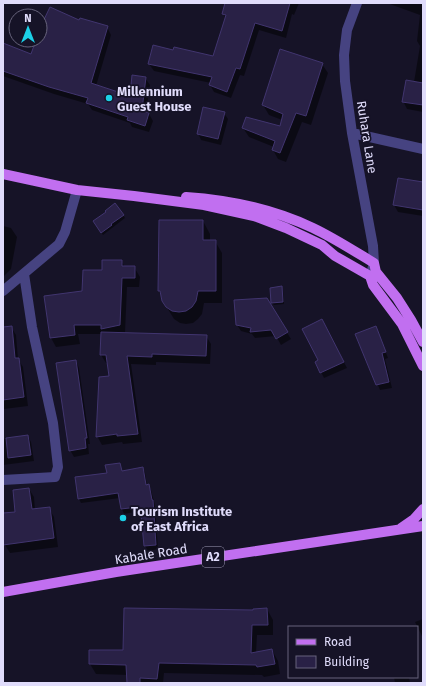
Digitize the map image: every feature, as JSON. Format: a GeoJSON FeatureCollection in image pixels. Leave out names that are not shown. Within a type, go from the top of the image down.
{"type":"FeatureCollection","features":[{"type":"Feature","properties":{"kind":"main road"},"geometry":{"type":"LineString","coordinates":[[3,174],[77,190],[204,205],[254,216],[286,228],[322,245],[335,256],[370,276],[373,285],[402,324],[423,366]]}},
{"type":"Feature","properties":{"kind":"main road"},"geometry":{"type":"LineString","coordinates":[[134,196],[184,196],[246,204],[279,214],[312,228],[374,263],[376,272],[411,320],[423,342]]}},
{"type":"Feature","properties":{"kind":"main road"},"geometry":{"type":"LineString","coordinates":[[399,529],[414,519],[423,510]]}},
{"type":"Feature","properties":{"kind":"main road","name":"Kabale Road"},"geometry":{"type":"LineString","coordinates":[[3,592],[116,572],[423,526]]}},
{"type":"Feature","properties":{"kind":"street","name":"Ruhara Lane"},"geometry":{"type":"LineString","coordinates":[[357,3],[347,30],[344,55],[345,81],[352,133],[373,246],[374,263],[370,276]]}},
{"type":"Feature","properties":{"kind":"street"},"geometry":{"type":"LineString","coordinates":[[352,133],[423,149]]}},
{"type":"Feature","properties":{"kind":"street"},"geometry":{"type":"LineString","coordinates":[[3,291],[59,244],[65,232],[77,190]]}},
{"type":"Feature","properties":{"kind":"street"},"geometry":{"type":"LineString","coordinates":[[3,480],[55,477],[58,467],[53,423],[32,327],[24,274]]}},
{"type":"Feature","properties":{"kind":"building"},"geometry":{"type":"Polygon","coordinates":[[[225,3],[290,3],[282,31],[255,23],[240,69],[236,68],[227,92],[209,85],[212,77],[148,64],[153,45],[173,50],[174,47],[213,56],[226,15],[222,14],[225,3]]]}},
{"type":"Feature","properties":{"kind":"building"},"geometry":{"type":"Polygon","coordinates":[[[50,7],[79,20],[80,18],[108,26],[91,83],[130,96],[132,75],[146,77],[142,110],[149,113],[145,126],[127,120],[128,117],[86,103],[88,98],[49,87],[3,71],[3,43],[8,45],[8,48],[16,48],[31,54],[33,48],[48,48],[48,11],[50,7]]]}},
{"type":"Feature","properties":{"kind":"building"},"geometry":{"type":"Polygon","coordinates":[[[280,49],[323,63],[306,116],[296,113],[280,153],[272,150],[275,141],[242,128],[246,117],[280,126],[283,114],[262,105],[280,49]]]}},
{"type":"Feature","properties":{"kind":"building"},"geometry":{"type":"Polygon","coordinates":[[[406,80],[423,83],[423,105],[402,102],[406,80]]]}},
{"type":"Feature","properties":{"kind":"building"},"geometry":{"type":"Polygon","coordinates":[[[203,107],[225,112],[218,139],[197,134],[203,107]]]}},
{"type":"Feature","properties":{"kind":"building"},"geometry":{"type":"Polygon","coordinates":[[[398,178],[423,182],[423,210],[393,205],[398,178]]]}},
{"type":"Feature","properties":{"kind":"building"},"geometry":{"type":"Polygon","coordinates":[[[115,203],[124,215],[101,233],[93,221],[106,212],[105,211],[115,203]]]}},
{"type":"Feature","properties":{"kind":"building"},"geometry":{"type":"Polygon","coordinates":[[[159,220],[203,220],[203,240],[216,240],[216,291],[198,291],[196,301],[192,307],[186,311],[172,311],[166,307],[162,301],[160,291],[158,291],[159,220]]]}},
{"type":"Feature","properties":{"kind":"building"},"geometry":{"type":"Polygon","coordinates":[[[102,260],[122,260],[122,266],[135,266],[135,278],[122,278],[120,325],[101,329],[101,325],[74,325],[75,335],[50,338],[44,296],[82,291],[83,270],[102,270],[102,260]]]}},
{"type":"Feature","properties":{"kind":"building"},"geometry":{"type":"Polygon","coordinates":[[[282,286],[283,302],[271,303],[270,288],[282,286]]]}},
{"type":"Feature","properties":{"kind":"building"},"geometry":{"type":"Polygon","coordinates":[[[267,298],[288,332],[276,339],[271,330],[250,332],[251,328],[236,325],[234,300],[267,298]]]}},
{"type":"Feature","properties":{"kind":"building"},"geometry":{"type":"Polygon","coordinates":[[[322,319],[344,362],[320,373],[315,362],[318,360],[302,329],[322,319]]]}},
{"type":"Feature","properties":{"kind":"building"},"geometry":{"type":"Polygon","coordinates":[[[12,326],[15,358],[19,358],[24,397],[3,400],[3,327],[12,326]]]}},
{"type":"Feature","properties":{"kind":"building"},"geometry":{"type":"Polygon","coordinates":[[[376,326],[386,352],[382,353],[389,382],[376,385],[355,334],[376,326]]]}},
{"type":"Feature","properties":{"kind":"building"},"geometry":{"type":"Polygon","coordinates":[[[101,332],[207,335],[206,356],[152,354],[152,357],[127,356],[138,434],[117,436],[117,434],[96,437],[99,377],[109,376],[106,355],[100,355],[101,332]]]}},
{"type":"Feature","properties":{"kind":"building"},"geometry":{"type":"Polygon","coordinates":[[[76,360],[87,438],[85,438],[86,448],[69,451],[56,363],[76,360]]]}},
{"type":"Feature","properties":{"kind":"building"},"geometry":{"type":"Polygon","coordinates":[[[28,435],[31,455],[8,458],[6,438],[28,435]]]}},
{"type":"Feature","properties":{"kind":"building"},"geometry":{"type":"Polygon","coordinates":[[[120,463],[122,471],[143,467],[146,485],[149,484],[153,500],[156,545],[144,546],[141,515],[139,515],[138,507],[121,509],[118,493],[78,499],[75,477],[107,473],[105,465],[120,463]]]}},
{"type":"Feature","properties":{"kind":"building"},"geometry":{"type":"Polygon","coordinates":[[[29,488],[32,509],[50,507],[54,538],[3,545],[3,513],[15,512],[13,490],[29,488]]]}},
{"type":"Feature","properties":{"kind":"building"},"geometry":{"type":"Polygon","coordinates":[[[124,608],[253,610],[267,608],[268,625],[252,625],[251,653],[272,649],[275,664],[257,667],[256,665],[159,663],[157,679],[140,678],[140,683],[127,683],[126,665],[89,664],[89,650],[123,650],[124,608]]]}},
{"type":"Feature","properties":{"kind":"place","name":"Millennium Guest House"},"geometry":{"type":"Point","coordinates":[109,98]}},
{"type":"Feature","properties":{"kind":"place","name":"Tourism Institute of East Africa"},"geometry":{"type":"Point","coordinates":[123,518]}}]}
